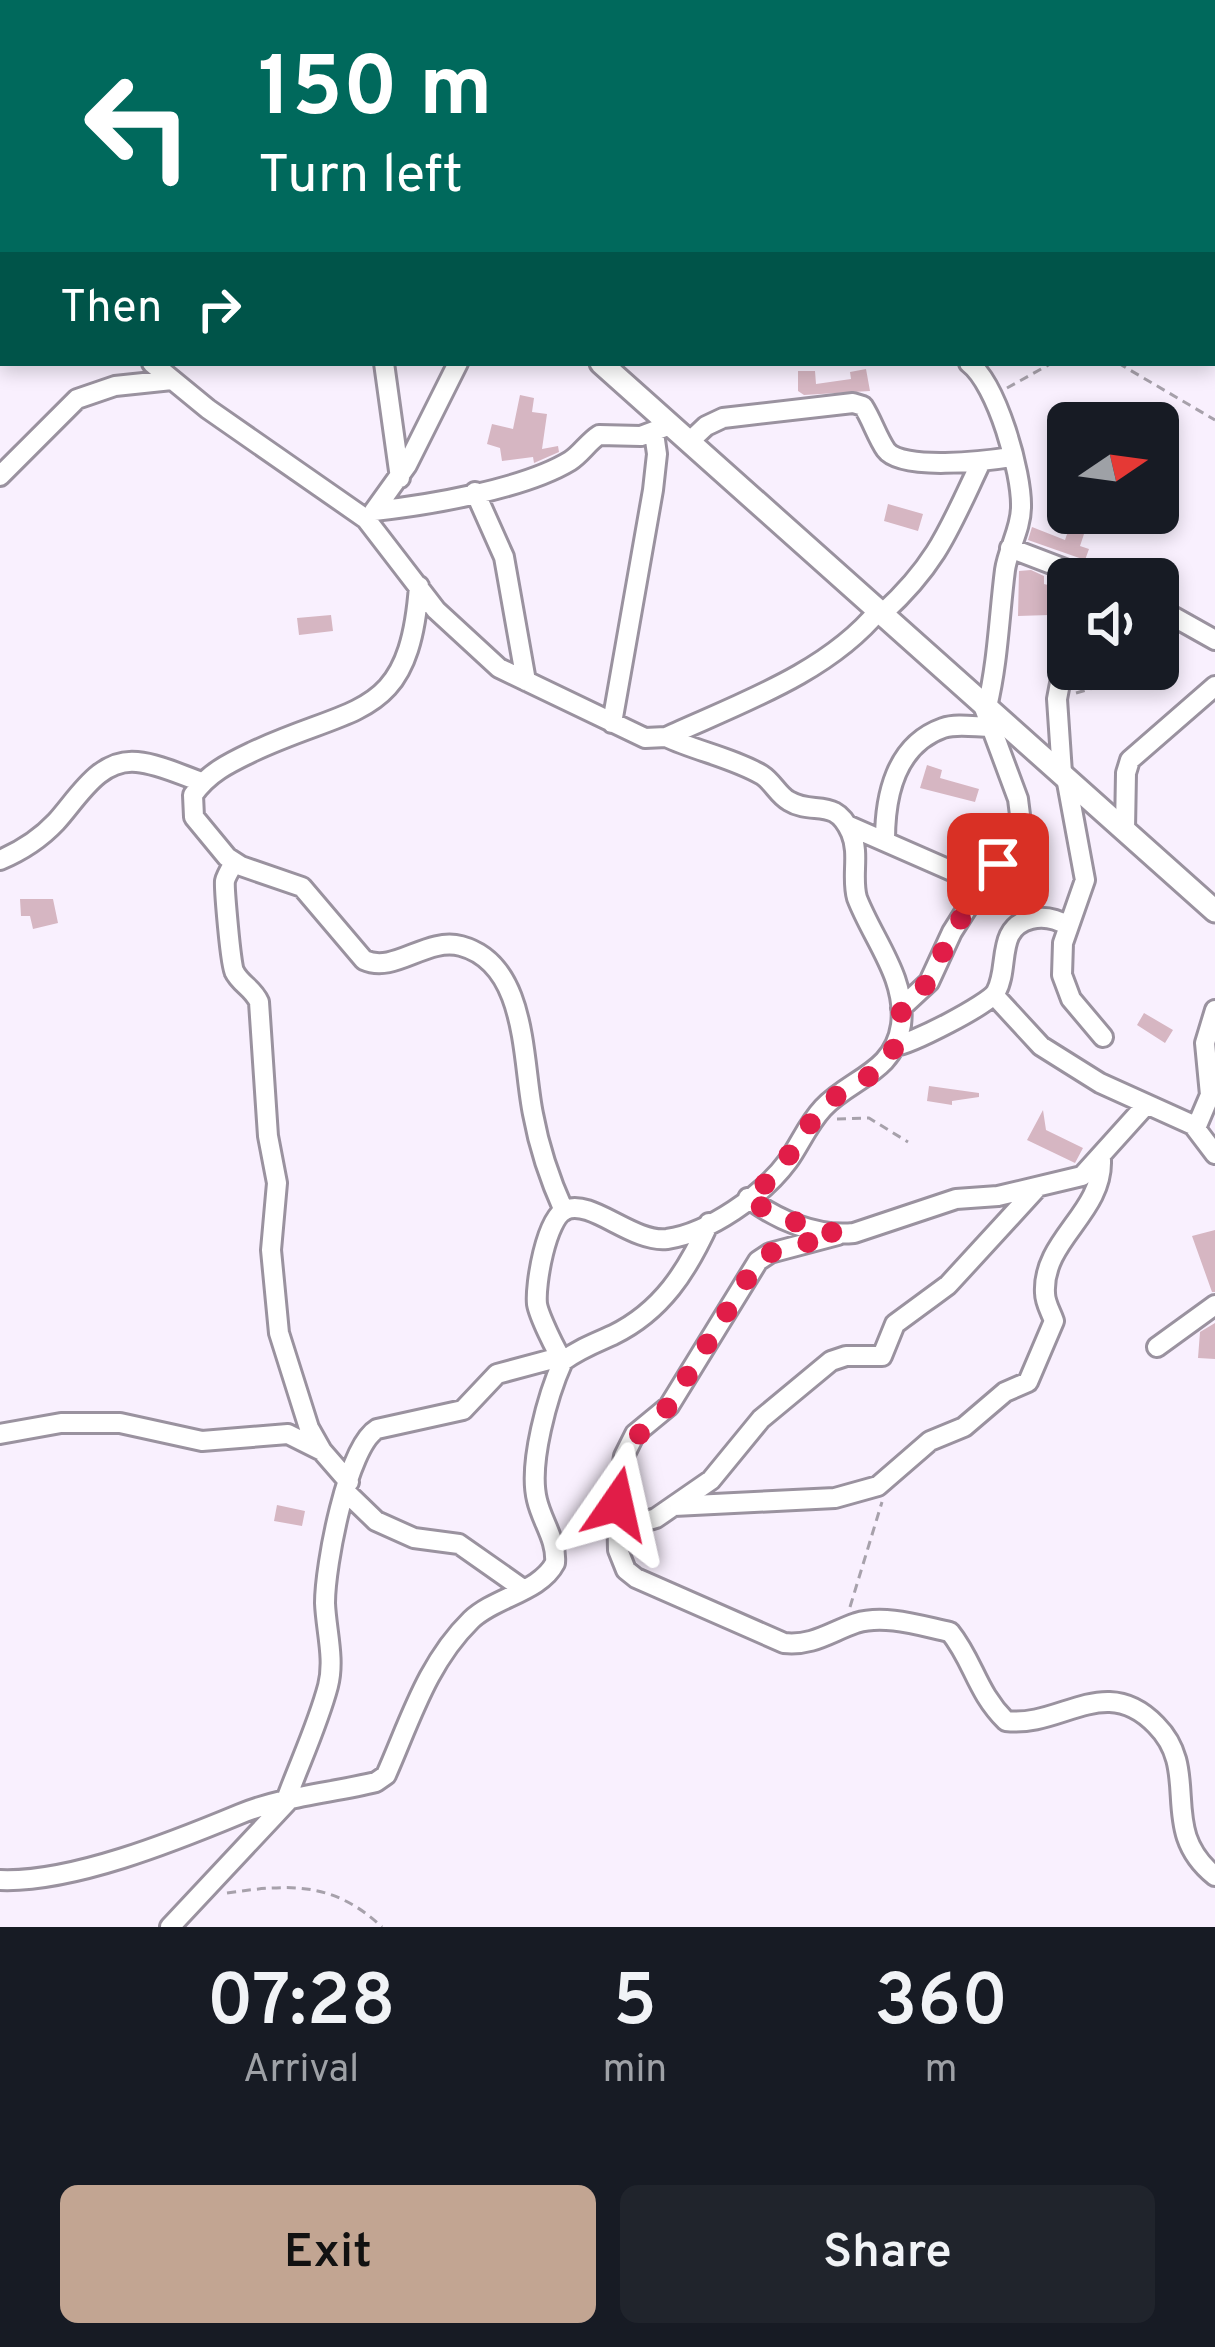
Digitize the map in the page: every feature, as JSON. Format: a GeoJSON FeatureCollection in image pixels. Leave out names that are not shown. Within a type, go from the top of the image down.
{"type":"FeatureCollection","features":[{"type":"Feature","properties":{"kind":"street"},"geometry":{"type":"LineString","coordinates":[[156,366],[370,515],[418,586],[463,638],[499,668],[645,738],[666,737],[831,655],[862,632],[923,574],[944,545],[981,462]]}},
{"type":"Feature","properties":{"kind":"street"},"geometry":{"type":"LineString","coordinates":[[384,366],[400,478]]}},
{"type":"Feature","properties":{"kind":"street"},"geometry":{"type":"LineString","coordinates":[[370,515],[400,478],[456,366]]}},
{"type":"Feature","properties":{"kind":"street"},"geometry":{"type":"LineString","coordinates":[[604,366],[662,429],[689,442],[1215,911]]}},
{"type":"Feature","properties":{"kind":"street"},"geometry":{"type":"LineString","coordinates":[[901,1009],[929,982],[952,932],[1010,845],[1022,818],[987,712],[1002,628],[1005,569],[1021,507],[996,403],[973,366]]}},
{"type":"Feature","properties":{"kind":"street"},"geometry":{"type":"LineString","coordinates":[[0,476],[77,399],[116,386],[172,380]]}},
{"type":"Feature","properties":{"kind":"street"},"geometry":{"type":"LineString","coordinates":[[689,442],[714,422],[738,415],[853,403],[862,406],[894,457],[943,464],[1011,457]]}},
{"type":"Feature","properties":{"kind":"street"},"geometry":{"type":"LineString","coordinates":[[370,515],[475,492],[567,462],[599,436],[662,429]]}},
{"type":"Feature","properties":{"kind":"street"},"geometry":{"type":"LineString","coordinates":[[612,723],[662,429]]}},
{"type":"Feature","properties":{"kind":"street"},"geometry":{"type":"LineString","coordinates":[[475,492],[504,557],[526,681]]}},
{"type":"Feature","properties":{"kind":"street"},"geometry":{"type":"LineString","coordinates":[[1010,548],[1047,565]]}},
{"type":"Feature","properties":{"kind":"street"},"geometry":{"type":"LineString","coordinates":[[418,586],[406,660],[381,697],[234,760],[202,782],[193,795],[194,818],[234,863],[302,887],[352,949],[373,964],[387,964],[440,944],[472,951],[495,968],[516,1011],[538,1137],[564,1211]]}},
{"type":"Feature","properties":{"kind":"street"},"geometry":{"type":"LineString","coordinates":[[1179,620],[1215,640]]}},
{"type":"Feature","properties":{"kind":"street"},"geometry":{"type":"LineString","coordinates":[[1125,829],[1130,760],[1215,686]]}},
{"type":"Feature","properties":{"kind":"street"},"geometry":{"type":"LineString","coordinates":[[1059,690],[1064,775],[1084,880],[1062,958],[1065,986],[1081,1014],[1103,1037]]}},
{"type":"Feature","properties":{"kind":"street"},"geometry":{"type":"LineString","coordinates":[[885,840],[890,785],[915,747],[935,732],[987,712]]}},
{"type":"Feature","properties":{"kind":"street"},"geometry":{"type":"LineString","coordinates":[[564,1211],[587,1209],[645,1238],[665,1239],[709,1223],[771,1182],[812,1122],[838,1095],[880,1068],[895,1046],[901,1009],[894,973],[857,898],[854,842],[847,825],[833,811],[786,800],[760,774],[666,737]]}},
{"type":"Feature","properties":{"kind":"street"},"geometry":{"type":"LineString","coordinates":[[0,860],[46,831],[88,784],[114,764],[136,761],[202,782]]}},
{"type":"Feature","properties":{"kind":"street"},"geometry":{"type":"LineString","coordinates":[[847,825],[984,885]]}},
{"type":"Feature","properties":{"kind":"street"},"geometry":{"type":"LineString","coordinates":[[234,863],[225,885],[229,960],[259,1002],[268,1136],[277,1183],[271,1250],[274,1305],[293,1384],[322,1451],[376,1521],[414,1538],[459,1544],[523,1588]]}},
{"type":"Feature","properties":{"kind":"street"},"geometry":{"type":"LineString","coordinates":[[895,1046],[968,1013],[994,995],[1012,930],[1022,922],[1042,918],[1068,926]]}},
{"type":"Feature","properties":{"kind":"street"},"geometry":{"type":"LineString","coordinates":[[994,995],[1052,1054],[1196,1128],[1215,1154]]}},
{"type":"Feature","properties":{"kind":"street"},"geometry":{"type":"LineString","coordinates":[[1196,1128],[1210,1095],[1205,1043],[1215,1010]]}},
{"type":"Feature","properties":{"kind":"street"},"geometry":{"type":"LineString","coordinates":[[1146,1105],[1082,1176],[998,1196],[956,1199],[873,1228],[770,1253],[758,1261],[669,1406],[629,1444],[621,1470],[617,1523],[621,1560],[636,1578],[784,1643],[810,1642],[857,1623],[878,1620],[950,1632],[980,1692],[1006,1721],[1026,1723],[1093,1701],[1112,1701],[1138,1711],[1155,1724],[1177,1757],[1181,1825],[1191,1850],[1215,1876]]}},
{"type":"Feature","properties":{"kind":"street"},"geometry":{"type":"LineString","coordinates":[[674,1506],[835,1498],[886,1482],[930,1441],[964,1427],[992,1401],[1033,1376],[1054,1321],[1045,1298],[1049,1268],[1097,1190],[1101,1160]]}},
{"type":"Feature","properties":{"kind":"street"},"geometry":{"type":"LineString","coordinates":[[617,1523],[642,1524],[711,1480],[761,1419],[831,1361],[883,1356],[895,1324],[948,1285],[1037,1188]]}},
{"type":"Feature","properties":{"kind":"street"},"geometry":{"type":"LineString","coordinates":[[748,1198],[775,1216],[838,1234]]}},
{"type":"Feature","properties":{"kind":"street"},"geometry":{"type":"LineString","coordinates":[[563,1361],[539,1314],[537,1289],[550,1232],[564,1211]]}},
{"type":"Feature","properties":{"kind":"street"},"geometry":{"type":"LineString","coordinates":[[0,1880],[22,1881],[110,1859],[288,1799],[376,1782],[386,1774],[421,1691],[443,1653],[473,1618],[548,1574],[555,1564],[555,1549],[534,1486],[539,1443],[563,1361],[616,1334],[668,1295],[709,1223]]}},
{"type":"Feature","properties":{"kind":"street"},"geometry":{"type":"LineString","coordinates":[[1156,1347],[1215,1305]]}},
{"type":"Feature","properties":{"kind":"street"},"geometry":{"type":"LineString","coordinates":[[170,1927],[288,1799],[328,1687],[327,1579],[359,1446],[376,1429],[463,1410],[496,1374],[549,1360],[563,1361]]}},
{"type":"Feature","properties":{"kind":"street"},"geometry":{"type":"LineString","coordinates":[[0,1434],[61,1423],[120,1423],[202,1441],[288,1435],[322,1451]]}},
{"type":"Feature","properties":{"kind":"path"},"geometry":{"type":"LineString","coordinates":[[996,403],[1006,388],[1046,366]]}},
{"type":"Feature","properties":{"kind":"path"},"geometry":{"type":"LineString","coordinates":[[1123,366],[1215,420]]}},
{"type":"Feature","properties":{"kind":"path"},"geometry":{"type":"LineString","coordinates":[[1057,699],[1088,690]]}},
{"type":"Feature","properties":{"kind":"path"},"geometry":{"type":"LineString","coordinates":[[812,1122],[869,1118],[908,1142]]}},
{"type":"Feature","properties":{"kind":"path"},"geometry":{"type":"LineString","coordinates":[[843,1630],[886,1482]]}},
{"type":"Feature","properties":{"kind":"path"},"geometry":{"type":"LineString","coordinates":[[202,1896],[306,1887],[340,1897],[382,1927]]}},
{"type":"Feature","properties":{"kind":"building"},"geometry":{"type":"Polygon","coordinates":[[[866,369],[870,391],[804,395],[798,391],[798,371],[815,371],[816,384],[851,379],[850,372],[866,369]]]}},
{"type":"Feature","properties":{"kind":"building"},"geometry":{"type":"Polygon","coordinates":[[[520,395],[534,398],[532,412],[547,414],[542,449],[558,446],[559,452],[534,463],[533,457],[502,461],[500,448],[487,444],[492,424],[513,429],[520,395]]]}},
{"type":"Feature","properties":{"kind":"building"},"geometry":{"type":"Polygon","coordinates":[[[888,504],[923,514],[918,531],[884,521],[888,504]]]}},
{"type":"Feature","properties":{"kind":"building"},"geometry":{"type":"Polygon","coordinates":[[[1032,527],[1065,540],[1067,534],[1084,534],[1080,546],[1089,549],[1086,558],[1079,558],[1028,540],[1032,527]]]}},
{"type":"Feature","properties":{"kind":"building"},"geometry":{"type":"Polygon","coordinates":[[[1019,571],[1044,576],[1047,615],[1018,616],[1019,571]]]}},
{"type":"Feature","properties":{"kind":"building"},"geometry":{"type":"Polygon","coordinates":[[[331,615],[333,631],[299,635],[297,618],[331,615]]]}},
{"type":"Feature","properties":{"kind":"building"},"geometry":{"type":"Polygon","coordinates":[[[927,765],[942,770],[940,778],[979,789],[975,802],[920,788],[927,765]]]}},
{"type":"Feature","properties":{"kind":"building"},"geometry":{"type":"Polygon","coordinates":[[[20,899],[53,899],[58,923],[33,929],[30,916],[21,916],[20,899]]]}},
{"type":"Feature","properties":{"kind":"building"},"geometry":{"type":"Polygon","coordinates":[[[1144,1013],[1173,1030],[1165,1043],[1137,1025],[1144,1013]]]}},
{"type":"Feature","properties":{"kind":"building"},"geometry":{"type":"Polygon","coordinates":[[[929,1086],[979,1093],[979,1097],[952,1101],[952,1105],[927,1101],[929,1086]]]}},
{"type":"Feature","properties":{"kind":"building"},"geometry":{"type":"Polygon","coordinates":[[[1043,1110],[1046,1130],[1083,1148],[1075,1163],[1027,1140],[1043,1110]]]}},
{"type":"Feature","properties":{"kind":"building"},"geometry":{"type":"Polygon","coordinates":[[[1215,1230],[1215,1292],[1212,1292],[1192,1236],[1215,1230]]]}},
{"type":"Feature","properties":{"kind":"building"},"geometry":{"type":"Polygon","coordinates":[[[1215,1323],[1215,1359],[1198,1358],[1200,1332],[1215,1323]]]}},
{"type":"Feature","properties":{"kind":"building"},"geometry":{"type":"Polygon","coordinates":[[[277,1505],[305,1511],[302,1526],[274,1521],[277,1505]]]}},
{"type":"Feature","properties":{"kind":"route"},"geometry":{"type":"LineString","coordinates":[[617,1504],[629,1444],[669,1406],[758,1261],[770,1253],[838,1234],[769,1214],[748,1198],[787,1163],[822,1109],[889,1058],[901,1027],[902,1005],[929,982],[952,932],[998,864]]}}]}
